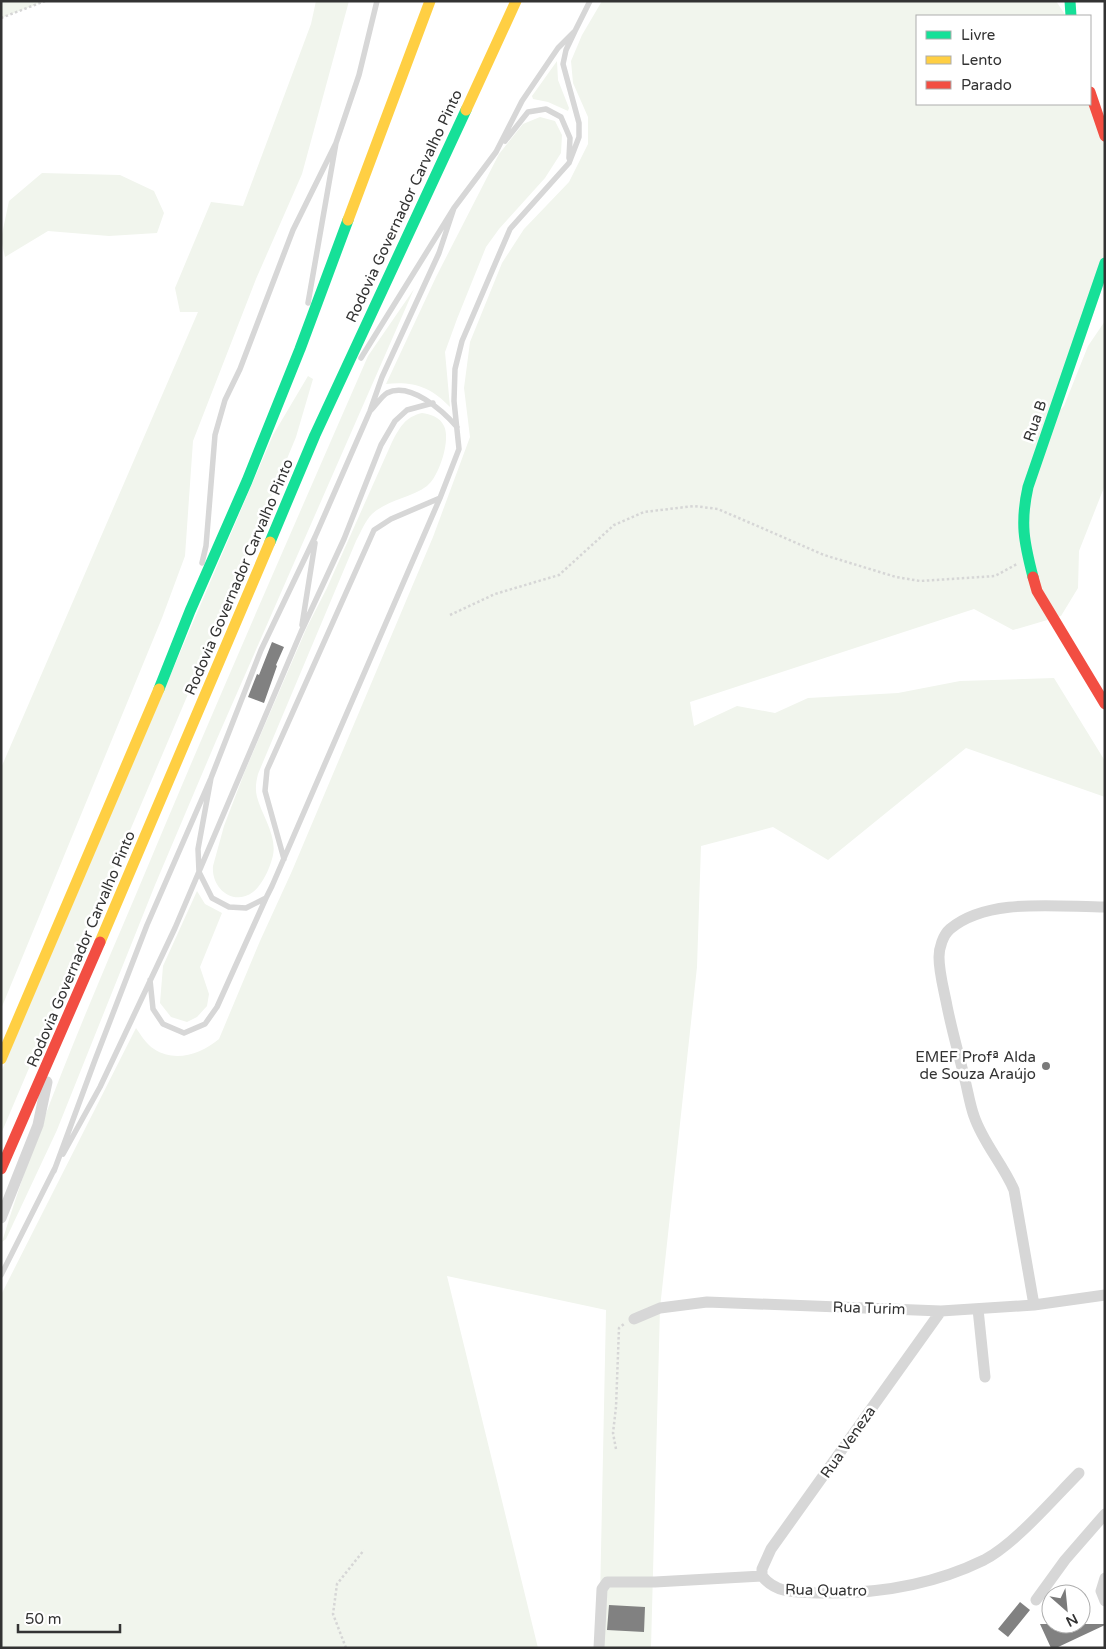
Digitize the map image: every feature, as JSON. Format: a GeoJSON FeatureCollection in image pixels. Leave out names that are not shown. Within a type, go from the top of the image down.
{"type":"FeatureCollection","features":[{"type":"Feature","properties":{"kind":"main road","name":"Rodovia Governador Carvalho Pinto"},"geometry":{"type":"LineString","coordinates":[[1,1059],[145,725],[190,611],[247,481],[300,349],[430,1]]}},
{"type":"Feature","properties":{"kind":"main road","name":"Rodovia Governador Carvalho Pinto"},"geometry":{"type":"LineString","coordinates":[[1,1169],[54,1051],[190,733],[314,434],[516,1]]}},
{"type":"Feature","properties":{"kind":"main road"},"geometry":{"type":"LineString","coordinates":[[1070,1],[1071,15]]}},
{"type":"Feature","properties":{"kind":"main road"},"geometry":{"type":"LineString","coordinates":[[1091,95],[1105,136]]}},
{"type":"Feature","properties":{"kind":"main road","name":"Rua B"},"geometry":{"type":"LineString","coordinates":[[1105,263],[1028,487],[1024,504],[1023,524],[1027,558],[1037,591],[1105,704]]}},
{"type":"Feature","properties":{"kind":"street"},"geometry":{"type":"LineString","coordinates":[[1034,1305],[1014,1190],[1006,1173],[982,1135],[974,1116],[954,1038],[940,971],[939,956],[943,939],[948,930],[973,917],[1003,908],[1035,905],[1105,906]]}},
{"type":"Feature","properties":{"kind":"street"},"geometry":{"type":"LineString","coordinates":[[1,1218],[38,1126],[54,1051]]}},
{"type":"Feature","properties":{"kind":"street","name":"Rua Turim"},"geometry":{"type":"LineString","coordinates":[[634,1319],[660,1308],[707,1302],[941,1311],[1034,1305],[1105,1295]]}},
{"type":"Feature","properties":{"kind":"street"},"geometry":{"type":"LineString","coordinates":[[978,1310],[985,1377]]}},
{"type":"Feature","properties":{"kind":"street","name":"Rua Veneza"},"geometry":{"type":"LineString","coordinates":[[762,1576],[762,1569],[772,1549],[941,1311]]}},
{"type":"Feature","properties":{"kind":"street","name":"Rua Quatro"},"geometry":{"type":"LineString","coordinates":[[762,1576],[774,1588],[787,1592],[849,1593],[887,1590],[928,1580],[984,1560],[1002,1548],[1033,1520],[1079,1473]]}},
{"type":"Feature","properties":{"kind":"street"},"geometry":{"type":"LineString","coordinates":[[1036,1600],[1066,1560],[1105,1514]]}},
{"type":"Feature","properties":{"kind":"street"},"geometry":{"type":"LineString","coordinates":[[599,1648],[602,1589],[607,1582],[655,1582],[762,1576]]}},
{"type":"Feature","properties":{"kind":"street"},"geometry":{"type":"LineString","coordinates":[[1105,1578],[1101,1591],[1105,1601]]}},
{"type":"Feature","properties":{"kind":"lane"},"geometry":{"type":"LineString","coordinates":[[300,349],[322,213],[336,143],[359,75],[377,1]]}},
{"type":"Feature","properties":{"kind":"lane"},"geometry":{"type":"LineString","coordinates":[[150,979],[153,1009],[163,1024],[184,1033],[205,1024],[217,1007],[284,859],[440,498],[459,449],[454,401],[455,369],[462,341],[510,229],[569,162],[579,137],[579,123],[563,64],[575,31],[590,1]]}},
{"type":"Feature","properties":{"kind":"lane"},"geometry":{"type":"LineString","coordinates":[[496,152],[522,101],[558,48],[575,31]]}},
{"type":"Feature","properties":{"kind":"lane"},"geometry":{"type":"LineString","coordinates":[[356,367],[454,208],[528,112],[546,109],[561,117],[570,138],[569,162]]}},
{"type":"Feature","properties":{"kind":"lane"},"geometry":{"type":"LineString","coordinates":[[190,611],[206,546],[215,435],[225,400],[240,369],[293,230],[336,143]]}},
{"type":"Feature","properties":{"kind":"lane"},"geometry":{"type":"LineString","coordinates":[[54,1171],[147,925],[211,778],[260,650],[315,537],[370,411],[382,377],[439,253],[454,208]]}},
{"type":"Feature","properties":{"kind":"lane"},"geometry":{"type":"LineString","coordinates":[[314,434],[350,375]]}},
{"type":"Feature","properties":{"kind":"lane"},"geometry":{"type":"LineString","coordinates":[[370,411],[387,393],[404,390],[433,403],[458,428]]}},
{"type":"Feature","properties":{"kind":"lane"},"geometry":{"type":"LineString","coordinates":[[1,1274],[100,1087],[175,928],[301,632],[344,539],[381,445],[395,420],[407,410],[433,403]]}},
{"type":"Feature","properties":{"kind":"lane"},"geometry":{"type":"LineString","coordinates":[[284,859],[265,791],[267,770],[374,530],[391,519],[440,498]]}},
{"type":"Feature","properties":{"kind":"lane"},"geometry":{"type":"LineString","coordinates":[[301,632],[315,537]]}},
{"type":"Feature","properties":{"kind":"lane"},"geometry":{"type":"LineString","coordinates":[[211,778],[198,842],[199,872],[212,898],[229,907],[246,908],[266,898]]}},
{"type":"Feature","properties":{"kind":"path"},"geometry":{"type":"LineString","coordinates":[[1,18],[45,1]]}},
{"type":"Feature","properties":{"kind":"path"},"geometry":{"type":"LineString","coordinates":[[450,615],[495,594],[559,575],[614,525],[644,512],[694,506],[718,509],[824,555],[896,577],[920,581],[995,576],[1027,558]]}},
{"type":"Feature","properties":{"kind":"path"},"geometry":{"type":"LineString","coordinates":[[616,1449],[613,1433],[619,1328],[634,1319]]}},
{"type":"Feature","properties":{"kind":"path"},"geometry":{"type":"LineString","coordinates":[[346,1648],[333,1614],[337,1584],[364,1550]]}},
{"type":"Feature","properties":{"kind":"shaded area"},"geometry":{"type":"Polygon","coordinates":[[[1,1],[45,1],[1,18],[1,1]]]}},
{"type":"Feature","properties":{"kind":"shaded area"},"geometry":{"type":"Polygon","coordinates":[[[316,1],[349,1],[302,174],[256,279],[193,441],[185,556],[162,618],[1,1009],[1,768],[198,312],[180,312],[175,288],[211,202],[243,206],[311,24],[316,1]]]}},
{"type":"Feature","properties":{"kind":"shaded area"},"geometry":{"type":"Polygon","coordinates":[[[602,1],[1056,1],[1065,15],[916,15],[916,105],[1090,105],[1105,142],[1105,263],[1053,417],[1064,406],[1088,346],[1105,321],[1105,485],[1079,551],[1078,588],[1061,616],[1013,630],[974,609],[690,702],[694,726],[737,706],[775,713],[808,698],[898,693],[960,681],[1054,678],[1105,761],[1105,797],[966,748],[828,860],[773,827],[701,846],[697,967],[660,1308],[651,1648],[599,1648],[606,1310],[447,1276],[538,1648],[1,1648],[1,1295],[136,1028],[151,1047],[170,1055],[188,1055],[204,1049],[219,1039],[433,537],[470,437],[464,388],[470,342],[502,263],[524,229],[569,182],[588,144],[588,117],[573,83],[571,61],[582,35],[602,1]]]}},
{"type":"Feature","properties":{"kind":"shaded area"},"geometry":{"type":"Polygon","coordinates":[[[557,61],[558,80],[569,108],[568,111],[548,102],[533,99],[532,96],[557,61]]]}},
{"type":"Feature","properties":{"kind":"shaded area"},"geometry":{"type":"Polygon","coordinates":[[[540,117],[555,121],[562,135],[561,153],[545,178],[499,229],[486,247],[445,352],[450,407],[429,390],[421,387],[396,383],[386,384],[436,277],[499,154],[523,124],[540,117]]]}},
{"type":"Feature","properties":{"kind":"shaded area"},"geometry":{"type":"Polygon","coordinates":[[[42,173],[120,175],[154,191],[164,213],[157,233],[109,236],[48,231],[5,257],[1,239],[9,201],[42,173]]]}},
{"type":"Feature","properties":{"kind":"shaded area"},"geometry":{"type":"Polygon","coordinates":[[[414,289],[216,741],[155,885],[57,1130],[6,1239],[2,1242],[31,1153],[100,978],[251,624],[368,356],[414,289]]]}},
{"type":"Feature","properties":{"kind":"shaded area"},"geometry":{"type":"Polygon","coordinates":[[[308,376],[313,379],[296,437],[1,1134],[1,1072],[273,435],[308,376]]]}},
{"type":"Feature","properties":{"kind":"shaded area"},"geometry":{"type":"Polygon","coordinates":[[[422,413],[437,418],[444,426],[446,440],[443,458],[436,475],[427,486],[378,509],[365,523],[356,541],[258,774],[257,797],[272,835],[274,851],[271,863],[262,881],[253,892],[245,896],[231,896],[220,888],[213,874],[213,866],[224,826],[245,771],[307,627],[327,588],[392,442],[407,420],[422,413]]]}},
{"type":"Feature","properties":{"kind":"shaded area"},"geometry":{"type":"Polygon","coordinates":[[[197,891],[205,904],[222,913],[200,967],[209,994],[207,1006],[197,1017],[187,1022],[171,1017],[160,1003],[163,966],[197,891]]]}},
{"type":"Feature","properties":{"kind":"building"},"geometry":{"type":"Polygon","coordinates":[[[272,642],[284,647],[264,703],[248,697],[272,642]]]}},
{"type":"Feature","properties":{"kind":"building"},"geometry":{"type":"Polygon","coordinates":[[[1020,1602],[1030,1610],[1008,1637],[998,1629],[1020,1602]]]}},
{"type":"Feature","properties":{"kind":"building"},"geometry":{"type":"Polygon","coordinates":[[[609,1605],[645,1607],[644,1632],[607,1630],[609,1605]]]}},
{"type":"Feature","properties":{"kind":"building"},"geometry":{"type":"Polygon","coordinates":[[[1091,1624],[1105,1625],[1091,1632],[1091,1624]]]}},
{"type":"Feature","properties":{"kind":"building"},"geometry":{"type":"Polygon","coordinates":[[[1045,1634],[1086,1634],[1056,1648],[1051,1648],[1045,1634]]]}},
{"type":"Feature","properties":{"kind":"traffic: fast"},"geometry":{"type":"LineString","coordinates":[[1070,1],[1071,15]]}},
{"type":"Feature","properties":{"kind":"traffic: fast"},"geometry":{"type":"LineString","coordinates":[[270,542],[315,435],[466,110]]}},
{"type":"Feature","properties":{"kind":"traffic: fast"},"geometry":{"type":"LineString","coordinates":[[159,689],[190,611],[247,481],[300,349],[348,220]]}},
{"type":"Feature","properties":{"kind":"traffic: fast"},"geometry":{"type":"LineString","coordinates":[[1033,577],[1024,532],[1024,511],[1028,487],[1105,263]]}},
{"type":"Feature","properties":{"kind":"traffic: slow"},"geometry":{"type":"LineString","coordinates":[[348,220],[430,1]]}},
{"type":"Feature","properties":{"kind":"traffic: slow"},"geometry":{"type":"LineString","coordinates":[[466,110],[516,1]]}},
{"type":"Feature","properties":{"kind":"traffic: slow"},"geometry":{"type":"LineString","coordinates":[[100,942],[270,542]]}},
{"type":"Feature","properties":{"kind":"traffic: slow"},"geometry":{"type":"LineString","coordinates":[[1,1059],[159,689]]}},
{"type":"Feature","properties":{"kind":"traffic: jam"},"geometry":{"type":"LineString","coordinates":[[1091,95],[1105,136]]}},
{"type":"Feature","properties":{"kind":"traffic: jam"},"geometry":{"type":"LineString","coordinates":[[1033,577],[1037,591],[1105,704]]}},
{"type":"Feature","properties":{"kind":"traffic: jam"},"geometry":{"type":"LineString","coordinates":[[1,1169],[100,942]]}},
{"type":"Feature","properties":{"kind":"place","name":"EMEF Profª Alda de Souza Araújo"},"geometry":{"type":"Point","coordinates":[1046,1066]}}]}
